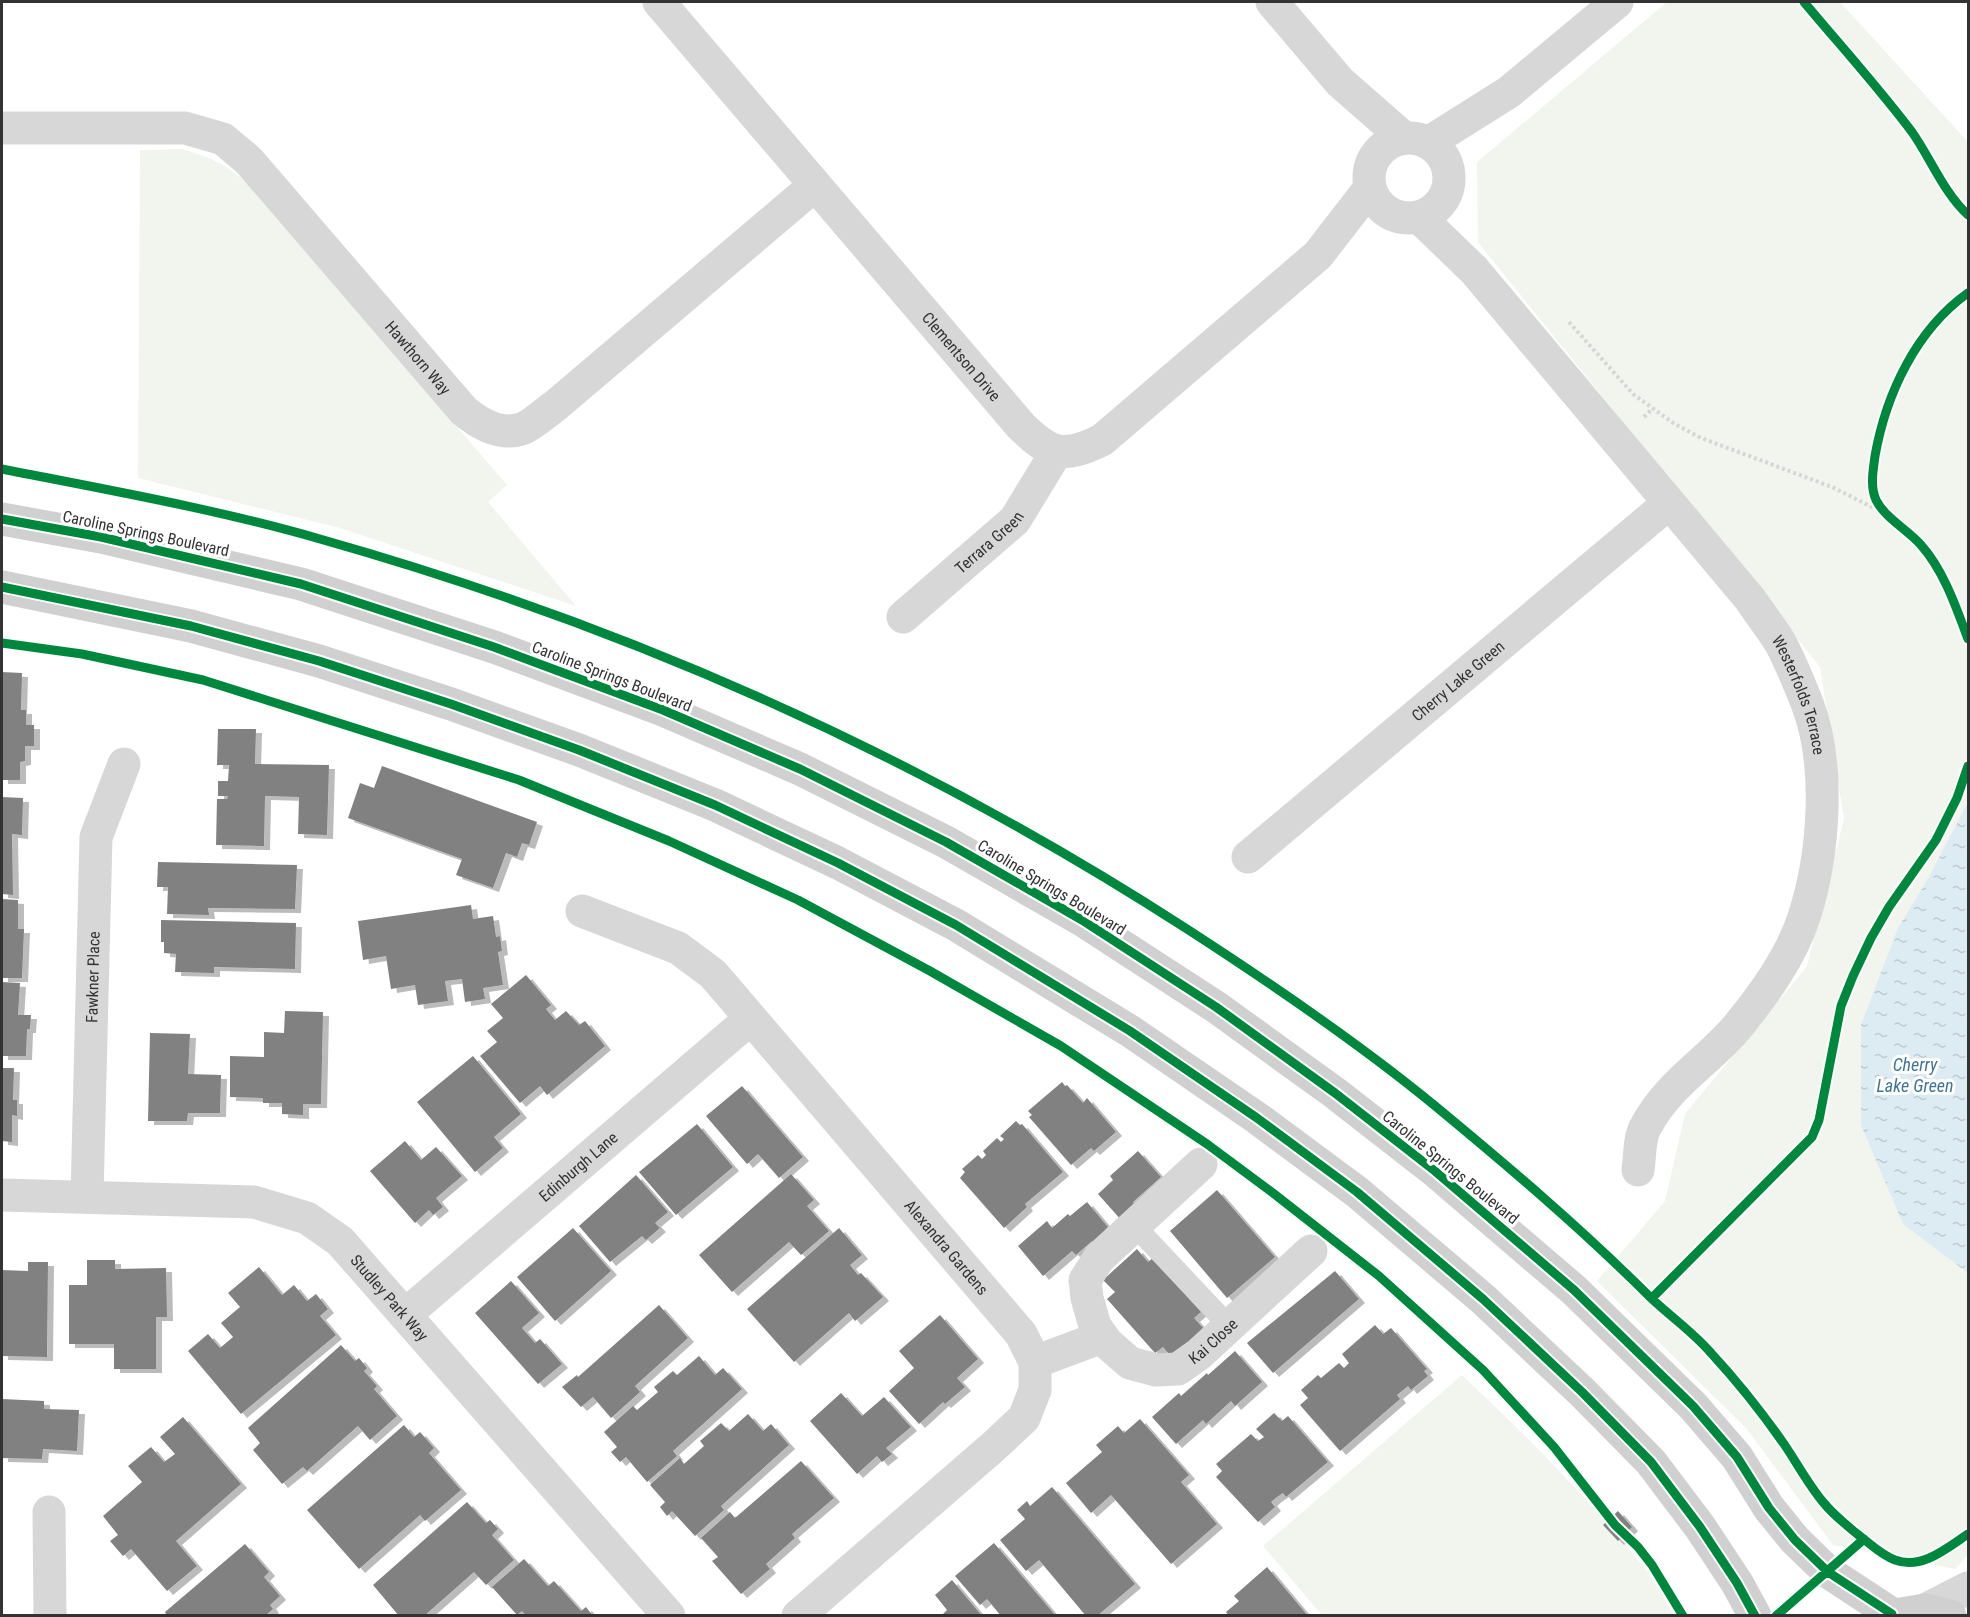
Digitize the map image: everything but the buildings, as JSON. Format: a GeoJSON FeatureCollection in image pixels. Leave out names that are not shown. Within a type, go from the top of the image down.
{"type":"FeatureCollection","features":[{"type":"Feature","properties":{"kind":"main road","name":"Caroline Springs Boulevard"},"geometry":{"type":"LineString","coordinates":[[2,519],[101,537],[301,584],[494,647],[663,710],[800,770],[946,842],[1053,903],[1216,1006],[1335,1093],[1436,1171],[1574,1290],[1693,1406],[1737,1457],[1769,1508],[1795,1540],[1828,1572],[1891,1615]]}},
{"type":"Feature","properties":{"kind":"main road"},"geometry":{"type":"LineString","coordinates":[[2,587],[191,626],[319,661],[462,708],[579,750],[715,805],[838,863],[956,925],[1130,1031],[1257,1118],[1357,1192],[1483,1299],[1582,1392],[1651,1462],[1700,1527],[1737,1583],[1755,1616]]}},
{"type":"Feature","properties":{"kind":"main road"},"geometry":{"type":"LineString","coordinates":[[1891,1615],[1937,1613]]}},
{"type":"Feature","properties":{"kind":"street","name":"Clementson Drive"},"geometry":{"type":"LineString","coordinates":[[659,2],[1021,426],[1040,444],[1057,451]]}},
{"type":"Feature","properties":{"kind":"street"},"geometry":{"type":"LineString","coordinates":[[1272,2],[1340,82],[1416,140],[1438,150],[1445,160],[1427,201]]}},
{"type":"Feature","properties":{"kind":"street"},"geometry":{"type":"LineString","coordinates":[[1427,201],[1384,210],[1375,201],[1369,189],[1370,166],[1376,155],[1393,141],[1416,140],[1509,92],[1617,2]]}},
{"type":"Feature","properties":{"kind":"street"},"geometry":{"type":"LineString","coordinates":[[1340,82],[1376,155]]}},
{"type":"Feature","properties":{"kind":"street"},"geometry":{"type":"LineString","coordinates":[[1318,255],[1427,201],[1509,92]]}},
{"type":"Feature","properties":{"kind":"street","name":"Hawthorn Way"},"geometry":{"type":"LineString","coordinates":[[2,128],[185,128],[223,139],[249,161],[464,411],[476,422],[502,431],[525,428],[555,406],[815,185]]}},
{"type":"Feature","properties":{"kind":"street"},"geometry":{"type":"LineString","coordinates":[[1057,451],[1065,453],[1083,449],[1102,440],[1318,255],[1369,189]]}},
{"type":"Feature","properties":{"kind":"street","name":"Westerfolds Terrace"},"geometry":{"type":"LineString","coordinates":[[1427,201],[1474,270],[1750,599],[1780,644],[1808,705],[1817,746],[1822,779],[1822,829],[1812,888],[1803,919],[1790,948],[1765,991],[1736,1028],[1678,1082],[1644,1127],[1638,1170]]}},
{"type":"Feature","properties":{"kind":"street","name":"Terrara Green"},"geometry":{"type":"LineString","coordinates":[[903,617],[1015,520],[1057,451]]}},
{"type":"Feature","properties":{"kind":"street","name":"Cherry Lake Green"},"geometry":{"type":"LineString","coordinates":[[1248,857],[1669,503]]}},
{"type":"Feature","properties":{"kind":"street","name":"Fawkner Place"},"geometry":{"type":"LineString","coordinates":[[87,1196],[96,837],[124,764]]}},
{"type":"Feature","properties":{"kind":"street","name":"Alexandra Gardens"},"geometry":{"type":"LineString","coordinates":[[582,911],[678,948],[713,974],[1021,1334],[1035,1362],[1035,1390],[1024,1418],[798,1616]]}},
{"type":"Feature","properties":{"kind":"street","name":"Edinburgh Lane"},"geometry":{"type":"LineString","coordinates":[[405,1315],[750,1019]]}},
{"type":"Feature","properties":{"kind":"street","name":"Kai Close"},"geometry":{"type":"LineString","coordinates":[[1201,1164],[1098,1258],[1085,1280],[1087,1298],[1095,1326],[1102,1337],[1130,1363],[1156,1370],[1178,1369],[1199,1354],[1311,1251]]}},
{"type":"Feature","properties":{"kind":"street","name":"Studley Park Way"},"geometry":{"type":"LineString","coordinates":[[2,1195],[254,1203],[307,1218],[340,1241],[669,1616]]}},
{"type":"Feature","properties":{"kind":"street"},"geometry":{"type":"LineString","coordinates":[[1035,1362],[1102,1337]]}},
{"type":"Feature","properties":{"kind":"street"},"geometry":{"type":"LineString","coordinates":[[49,1512],[50,1616]]}},
{"type":"Feature","properties":{"kind":"street"},"geometry":{"type":"LineString","coordinates":[[1937,1613],[1968,1587]]}},
{"type":"Feature","properties":{"kind":"lane"},"geometry":{"type":"LineString","coordinates":[[1134,1225],[1229,1326]]}},
{"type":"Feature","properties":{"kind":"path"},"geometry":{"type":"LineString","coordinates":[[1875,496],[1886,514],[1892,519]]}},
{"type":"Feature","properties":{"kind":"shaded area"},"geometry":{"type":"Polygon","coordinates":[[[1667,2],[1840,2],[1968,142],[1968,1555],[1955,1569],[1833,1545],[1746,1428],[1597,1281],[1665,1201],[1685,1114],[1807,966],[1844,819],[1820,667],[1478,242],[1477,162],[1667,2]]]}},
{"type":"Feature","properties":{"kind":"shaded area"},"geometry":{"type":"Polygon","coordinates":[[[181,149],[215,161],[245,181],[507,485],[488,502],[576,606],[340,528],[138,478],[140,150],[181,149]]]}},
{"type":"Feature","properties":{"kind":"shaded area"},"geometry":{"type":"Polygon","coordinates":[[[1462,1375],[1578,1490],[1647,1571],[1674,1615],[1322,1615],[1263,1546],[1462,1375]]]}},
{"type":"Feature","properties":{"kind":"water","name":"Cherry Lake Green"},"geometry":{"type":"Polygon","coordinates":[[[1968,802],[1968,1273],[1903,1224],[1861,1125],[1861,1025],[1898,928],[1929,877],[1968,802]]]}},
{"type":"Feature","properties":{"kind":"cycle path"},"geometry":{"type":"LineString","coordinates":[[1804,2],[1912,132],[1952,197],[1968,215]]}},
{"type":"Feature","properties":{"kind":"cycle path"},"geometry":{"type":"LineString","coordinates":[[1968,293],[1933,325],[1906,365],[1880,433],[1872,478],[1874,495],[1880,506],[1921,545],[1936,566],[1949,590],[1968,639]]}},
{"type":"Feature","properties":{"kind":"cycle path"},"geometry":{"type":"LineString","coordinates":[[2,469],[281,528],[435,574],[548,612],[768,701],[876,752],[981,807],[1085,866],[1219,950],[1344,1036],[1434,1105],[1545,1199],[1704,1345],[1767,1421],[1823,1502],[1843,1523],[1876,1549],[1895,1560],[1915,1562],[1934,1556],[1968,1534]]}},
{"type":"Feature","properties":{"kind":"cycle path"},"geometry":{"type":"LineString","coordinates":[[2,519],[101,537],[301,584],[494,647],[663,710],[800,769],[946,842],[1082,920],[1216,1007],[1335,1093],[1435,1171],[1574,1290],[1693,1406],[1737,1457],[1769,1508],[1795,1540],[1828,1572],[1892,1614]]}},
{"type":"Feature","properties":{"kind":"cycle path"},"geometry":{"type":"LineString","coordinates":[[2,587],[191,626],[319,661],[451,704],[579,750],[715,805],[838,863],[956,925],[1130,1031],[1257,1118],[1357,1192],[1483,1299],[1582,1392],[1651,1462],[1700,1527],[1737,1583],[1755,1616]]}},
{"type":"Feature","properties":{"kind":"cycle path"},"geometry":{"type":"LineString","coordinates":[[2,643],[82,654],[203,680],[519,780],[669,841],[798,900],[930,971],[1061,1046],[1207,1144],[1273,1193],[1379,1276],[1483,1370],[1554,1447],[1615,1525],[1638,1547],[1652,1565],[1683,1616]]}},
{"type":"Feature","properties":{"kind":"cycle path"},"geometry":{"type":"LineString","coordinates":[[1652,1298],[1812,1137],[1819,1120],[1841,1006],[1853,976],[1889,907],[1936,840],[1957,798],[1968,766]]}},
{"type":"Feature","properties":{"kind":"cycle path"},"geometry":{"type":"LineString","coordinates":[[1776,1616],[1864,1539]]}}]}
